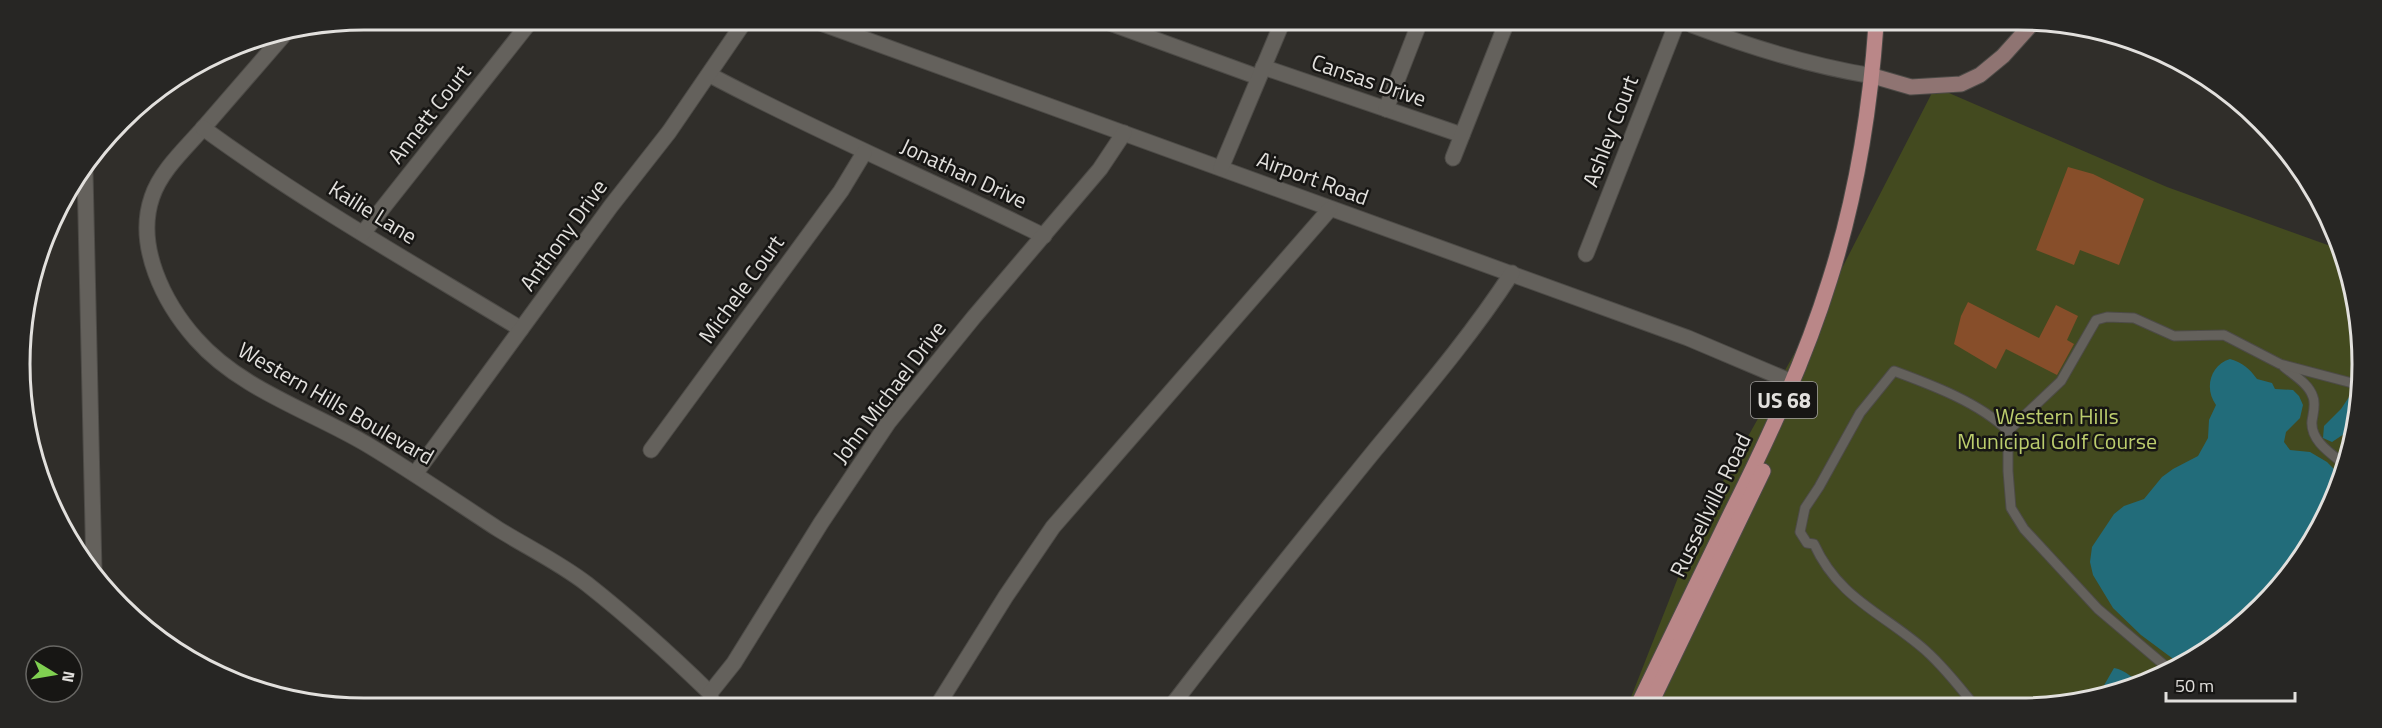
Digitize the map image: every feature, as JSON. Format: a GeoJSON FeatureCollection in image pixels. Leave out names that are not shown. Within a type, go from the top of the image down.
{"type":"FeatureCollection","features":[{"type":"Feature","properties":{"kind":"main road","name":"US 68"},"geometry":{"type":"LineString","coordinates":[[1876,30],[1877,77]]}},
{"type":"Feature","properties":{"kind":"main road","name":"US 68"},"geometry":{"type":"LineString","coordinates":[[1877,77],[1885,30]]}},
{"type":"Feature","properties":{"kind":"main road"},"geometry":{"type":"LineString","coordinates":[[1877,77],[1911,87],[1961,84],[1980,75],[2003,56],[2026,30]]}},
{"type":"Feature","properties":{"kind":"main road","name":"Russellville Road"},"geometry":{"type":"LineString","coordinates":[[1641,698],[1768,437],[1817,319],[1840,245],[1877,77]]}},
{"type":"Feature","properties":{"kind":"main road","name":"Russellville Road"},"geometry":{"type":"LineString","coordinates":[[1653,698],[1760,478],[1822,331],[1847,250],[1862,187],[1877,77]]}},
{"type":"Feature","properties":{"kind":"street","name":"Annett Court"},"geometry":{"type":"LineString","coordinates":[[363,233],[524,30]]}},
{"type":"Feature","properties":{"kind":"street","name":"Anthony Drive"},"geometry":{"type":"LineString","coordinates":[[416,474],[710,75],[739,30]]}},
{"type":"Feature","properties":{"kind":"street","name":"Airport Road"},"geometry":{"type":"LineString","coordinates":[[840,30],[1688,338],[1792,382]]}},
{"type":"Feature","properties":{"kind":"street","name":"Cansas Drive"},"geometry":{"type":"LineString","coordinates":[[1131,30],[1462,135]]}},
{"type":"Feature","properties":{"kind":"street"},"geometry":{"type":"LineString","coordinates":[[1221,168],[1279,30]]}},
{"type":"Feature","properties":{"kind":"street"},"geometry":{"type":"LineString","coordinates":[[1386,109],[1417,30]]}},
{"type":"Feature","properties":{"kind":"street"},"geometry":{"type":"LineString","coordinates":[[1453,158],[1504,30]]}},
{"type":"Feature","properties":{"kind":"street","name":"Ashley Court"},"geometry":{"type":"LineString","coordinates":[[1586,254],[1674,30]]}},
{"type":"Feature","properties":{"kind":"street"},"geometry":{"type":"LineString","coordinates":[[1705,30],[1837,70],[1877,77]]}},
{"type":"Feature","properties":{"kind":"street","name":"Western Hills Boulevard"},"geometry":{"type":"LineString","coordinates":[[279,41],[183,150],[163,176],[152,197],[147,221],[147,242],[163,288],[179,316],[196,339],[220,362],[255,386],[339,427],[585,583],[661,646],[711,698]]}},
{"type":"Feature","properties":{"kind":"street","name":"Jonathan Drive"},"geometry":{"type":"LineString","coordinates":[[710,75],[864,153],[964,197],[1044,236]]}},
{"type":"Feature","properties":{"kind":"street","name":"Kailie Lane"},"geometry":{"type":"LineString","coordinates":[[204,128],[243,157],[521,329]]}},
{"type":"Feature","properties":{"kind":"street","name":"John Michael Drive"},"geometry":{"type":"LineString","coordinates":[[711,698],[821,523],[888,423],[974,316],[1100,169],[1124,133]]}},
{"type":"Feature","properties":{"kind":"street","name":"Michele Court"},"geometry":{"type":"LineString","coordinates":[[651,450],[841,191],[864,153]]}},
{"type":"Feature","properties":{"kind":"street"},"geometry":{"type":"LineString","coordinates":[[85,179],[94,560]]}},
{"type":"Feature","properties":{"kind":"street"},"geometry":{"type":"LineString","coordinates":[[942,698],[1053,527],[1330,209]]}},
{"type":"Feature","properties":{"kind":"street"},"geometry":{"type":"LineString","coordinates":[[1178,698],[1238,618],[1447,363],[1492,304],[1512,273]]}},
{"type":"Feature","properties":{"kind":"lane"},"geometry":{"type":"LineString","coordinates":[[2008,431],[2061,381],[2096,320],[2107,317],[2134,318],[2174,336],[2224,335],[2280,364],[2306,385],[2314,399],[2311,426],[2315,438],[2338,459]]}},
{"type":"Feature","properties":{"kind":"lane"},"geometry":{"type":"LineString","coordinates":[[2280,364],[2351,383]]}},
{"type":"Feature","properties":{"kind":"lane"},"geometry":{"type":"LineString","coordinates":[[1968,698],[1926,651],[1842,588],[1823,564],[1814,544],[1807,543],[1800,532],[1805,508],[1819,488],[1860,413],[1894,371],[1931,385],[1994,417],[2008,431],[2011,508],[2024,529],[2098,609],[2164,665]]}},
{"type":"Feature","properties":{"kind":"green space","name":"Western Hills Municipal Golf Course"},"geometry":{"type":"Polygon","coordinates":[[[1935,87],[2167,187],[2330,246],[2346,299],[2351,342],[2351,386],[2341,450],[2318,512],[2296,550],[2269,584],[2221,629],[2204,642],[2166,664],[2104,687],[2062,695],[2018,698],[1631,698],[1699,524],[1840,272],[1935,87]]]}},
{"type":"Feature","properties":{"kind":"water"},"geometry":{"type":"Polygon","coordinates":[[[2230,359],[2239,362],[2257,379],[2272,383],[2275,389],[2293,390],[2303,405],[2300,418],[2286,432],[2284,442],[2290,450],[2310,452],[2334,470],[2318,512],[2296,550],[2269,584],[2221,629],[2174,659],[2141,635],[2113,608],[2093,575],[2090,562],[2092,547],[2114,514],[2124,506],[2144,499],[2162,477],[2198,456],[2208,438],[2209,420],[2216,405],[2210,392],[2211,378],[2223,362],[2230,359]]]}},
{"type":"Feature","properties":{"kind":"water"},"geometry":{"type":"Polygon","coordinates":[[[2350,395],[2345,433],[2332,442],[2323,438],[2324,426],[2341,409],[2350,395]]]}},
{"type":"Feature","properties":{"kind":"water"},"geometry":{"type":"Polygon","coordinates":[[[2114,668],[2133,677],[2104,687],[2114,668]]]}},
{"type":"Feature","properties":{"kind":"building"},"geometry":{"type":"Polygon","coordinates":[[[2068,167],[2093,174],[2144,199],[2119,265],[2080,250],[2074,265],[2036,250],[2068,167]]]}},
{"type":"Feature","properties":{"kind":"building"},"geometry":{"type":"Polygon","coordinates":[[[1968,302],[2039,338],[2056,305],[2078,316],[2067,340],[2074,344],[2057,375],[2006,349],[1996,369],[1954,344],[1961,316],[1968,302]]]}}]}
